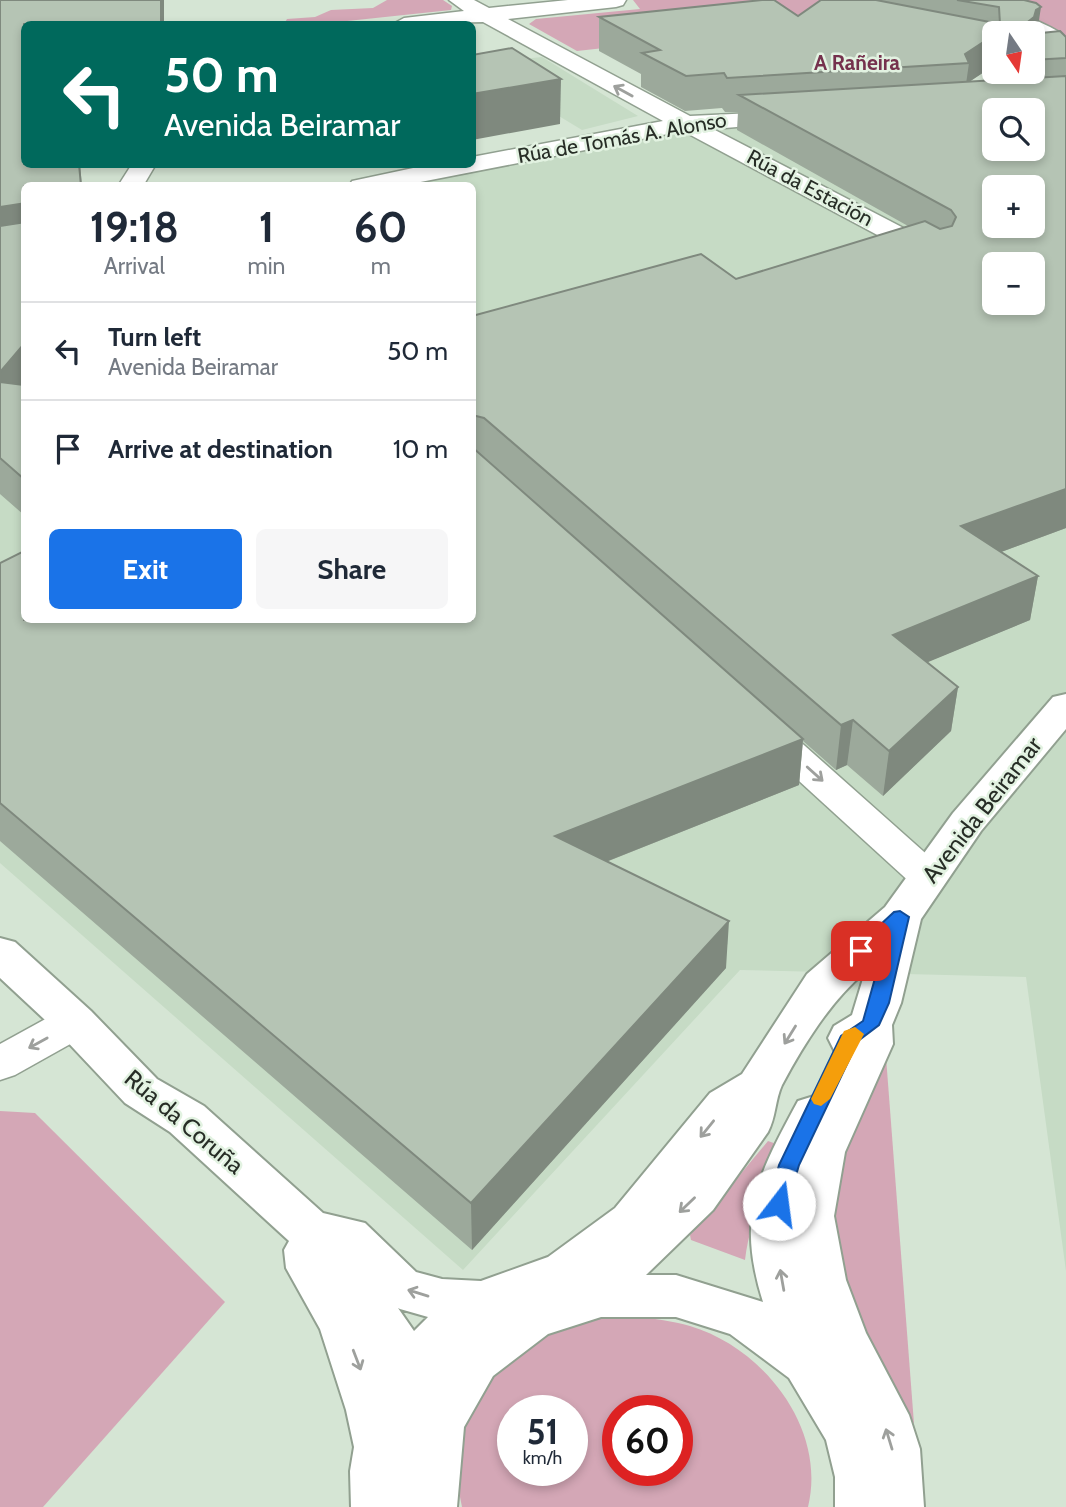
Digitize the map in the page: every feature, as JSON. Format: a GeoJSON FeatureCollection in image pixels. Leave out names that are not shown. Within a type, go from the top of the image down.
{"type":"FeatureCollection","features":[{"type":"Feature","properties":{"kind":"main road","name":"Avenida Beiramar"},"geometry":{"type":"LineString","coordinates":[[570,1287],[619,1268],[696,1196],[751,1119],[758,1086],[822,985],[900,917],[967,822],[1066,705]]}},
{"type":"Feature","properties":{"kind":"main road","name":"Avenida Beiramar"},"geometry":{"type":"LineString","coordinates":[[812,1368],[783,1289],[773,1224],[789,1165],[851,1036],[870,1025],[879,1003],[900,917]]}},
{"type":"Feature","properties":{"kind":"main road","name":"Rúa da Coruña"},"geometry":{"type":"LineString","coordinates":[[0,953],[75,1022],[141,1091],[187,1119],[310,1231],[350,1280],[412,1370],[428,1398],[434,1429]]}},
{"type":"Feature","properties":{"kind":"main road"},"geometry":{"type":"LineString","coordinates":[[870,1025],[870,1044],[821,1152],[810,1216],[821,1280],[842,1337],[882,1415],[893,1449],[896,1507]]}},
{"type":"Feature","properties":{"kind":"main road","name":"Avenida Beiramar"},"geometry":{"type":"LineString","coordinates":[[570,1287],[632,1222],[726,1105],[758,1086]]}},
{"type":"Feature","properties":{"kind":"main road"},"geometry":{"type":"LineString","coordinates":[[377,1488],[369,1392],[338,1310],[308,1265],[310,1231],[348,1237],[400,1288],[442,1300],[486,1302]]}},
{"type":"Feature","properties":{"kind":"main road"},"geometry":{"type":"LineString","coordinates":[[619,1268],[664,1282],[699,1301]]}},
{"type":"Feature","properties":{"kind":"main road"},"geometry":{"type":"LineString","coordinates":[[377,1488],[393,1407],[412,1370],[433,1344],[486,1302],[523,1285],[618,1293],[658,1293],[699,1301],[740,1315],[779,1338],[812,1368],[841,1408],[858,1454],[863,1507]]}},
{"type":"Feature","properties":{"kind":"main road"},"geometry":{"type":"LineString","coordinates":[[429,1507],[426,1472],[434,1429],[453,1387],[482,1352],[570,1287]]}},
{"type":"Feature","properties":{"kind":"street","name":"Rúa da Estación"},"geometry":{"type":"LineString","coordinates":[[459,0],[683,124],[703,130],[936,256]]}},
{"type":"Feature","properties":{"kind":"street"},"geometry":{"type":"LineString","coordinates":[[947,0],[1021,21]]}},
{"type":"Feature","properties":{"kind":"street"},"geometry":{"type":"LineString","coordinates":[[431,21],[616,1]]}},
{"type":"Feature","properties":{"kind":"street"},"geometry":{"type":"LineString","coordinates":[[1045,33],[1053,38],[1045,46]]}},
{"type":"Feature","properties":{"kind":"street","name":"Rúa de Tomás A. Alonso"},"geometry":{"type":"LineString","coordinates":[[476,163],[683,124],[807,115]]}},
{"type":"Feature","properties":{"kind":"street","name":"Rúa de Tomás A. Alonso"},"geometry":{"type":"LineString","coordinates":[[381,182],[452,168]]}},
{"type":"Feature","properties":{"kind":"street"},"geometry":{"type":"LineString","coordinates":[[738,706],[927,876]]}},
{"type":"Feature","properties":{"kind":"street"},"geometry":{"type":"LineString","coordinates":[[0,1063],[75,1022]]}},
{"type":"Feature","properties":{"kind":"shaded area"},"geometry":{"type":"Polygon","coordinates":[[[387,0],[443,0],[452,6],[451,10],[347,21],[286,21],[315,17],[331,10],[373,8],[387,0]]]}},
{"type":"Feature","properties":{"kind":"shaded area"},"geometry":{"type":"Polygon","coordinates":[[[633,0],[1066,0],[1066,75],[1045,49],[1045,21],[982,21],[982,32],[785,28],[577,51],[529,24],[536,19],[640,9],[633,0]]]}},
{"type":"Feature","properties":{"kind":"shaded area"},"geometry":{"type":"Polygon","coordinates":[[[542,57],[638,116],[582,130],[476,64],[542,57]]]}},
{"type":"Feature","properties":{"kind":"shaded area"},"geometry":{"type":"Polygon","coordinates":[[[1066,108],[1066,1271],[1026,977],[740,970],[463,1270],[0,863],[0,361],[21,273],[21,623],[476,623],[476,182],[406,182],[692,127],[912,117],[982,144],[982,161],[1045,161],[1045,133],[1066,108]]]}},
{"type":"Feature","properties":{"kind":"shaded area"},"geometry":{"type":"Polygon","coordinates":[[[886,1057],[914,1424],[856,1314],[839,1273],[826,1204],[834,1167],[886,1057]]]}},
{"type":"Feature","properties":{"kind":"shaded area"},"geometry":{"type":"Polygon","coordinates":[[[0,1111],[35,1113],[225,1302],[43,1507],[0,1507],[0,1111]]]}},
{"type":"Feature","properties":{"kind":"shaded area"},"geometry":{"type":"Polygon","coordinates":[[[768,1141],[782,1146],[755,1216],[745,1260],[691,1240],[690,1235],[768,1141]]]}},
{"type":"Feature","properties":{"kind":"shaded area"},"geometry":{"type":"Polygon","coordinates":[[[637,1316],[684,1324],[717,1337],[765,1372],[799,1421],[808,1449],[811,1478],[808,1507],[462,1507],[455,1470],[457,1444],[465,1419],[477,1396],[513,1355],[535,1340],[558,1328],[589,1320],[637,1316]]]}},
{"type":"Feature","properties":{"kind":"building"},"geometry":{"type":"Polygon","coordinates":[[[0,0],[161,0],[161,21],[21,21],[21,168],[79,168],[81,182],[21,182],[21,348],[0,372],[0,226],[20,223],[20,204],[0,207],[0,0]]]}},
{"type":"Feature","properties":{"kind":"building"},"geometry":{"type":"Polygon","coordinates":[[[762,0],[774,0],[798,16],[821,0],[876,0],[984,21],[982,21],[982,43],[965,54],[969,63],[727,78],[724,73],[686,76],[642,53],[660,50],[599,17],[762,0]]]}},
{"type":"Feature","properties":{"kind":"building"},"geometry":{"type":"Polygon","coordinates":[[[957,0],[1024,0],[1041,7],[1036,10],[1029,21],[1000,21],[999,7],[957,0]]]}},
{"type":"Feature","properties":{"kind":"building"},"geometry":{"type":"Polygon","coordinates":[[[1060,31],[1066,37],[1066,58],[1045,59],[1045,33],[1060,31]]]}},
{"type":"Feature","properties":{"kind":"building"},"geometry":{"type":"Polygon","coordinates":[[[512,48],[561,79],[476,93],[476,54],[512,48]]]}},
{"type":"Feature","properties":{"kind":"building"},"geometry":{"type":"Polygon","coordinates":[[[1066,76],[1066,489],[961,526],[1038,576],[893,635],[958,687],[889,751],[853,720],[841,725],[484,418],[476,416],[476,315],[701,254],[736,279],[925,221],[940,229],[952,226],[956,217],[951,210],[739,95],[982,81],[982,84],[1045,84],[1045,77],[1066,76]]]}},
{"type":"Feature","properties":{"kind":"building"},"geometry":{"type":"Polygon","coordinates":[[[0,382],[21,385],[21,476],[0,458],[0,382]]]}},
{"type":"Feature","properties":{"kind":"building"},"geometry":{"type":"Polygon","coordinates":[[[476,451],[803,739],[555,836],[729,921],[471,1203],[0,803],[0,563],[21,552],[21,623],[476,623],[476,451]]]}},
{"type":"Feature","properties":{"kind":"slow traffic"},"geometry":{"type":"LineString","coordinates":[[821,1099],[851,1036],[855,1034]]}},
{"type":"Feature","properties":{"kind":"district","name":"A Rañeira"},"geometry":{"type":"Point","coordinates":[857,63]}},
{"type":"Feature","properties":{"kind":"route"},"geometry":{"type":"LineString","coordinates":[[779,1204],[789,1165],[851,1036],[870,1025],[879,1003],[900,917],[861,951]]}}]}
